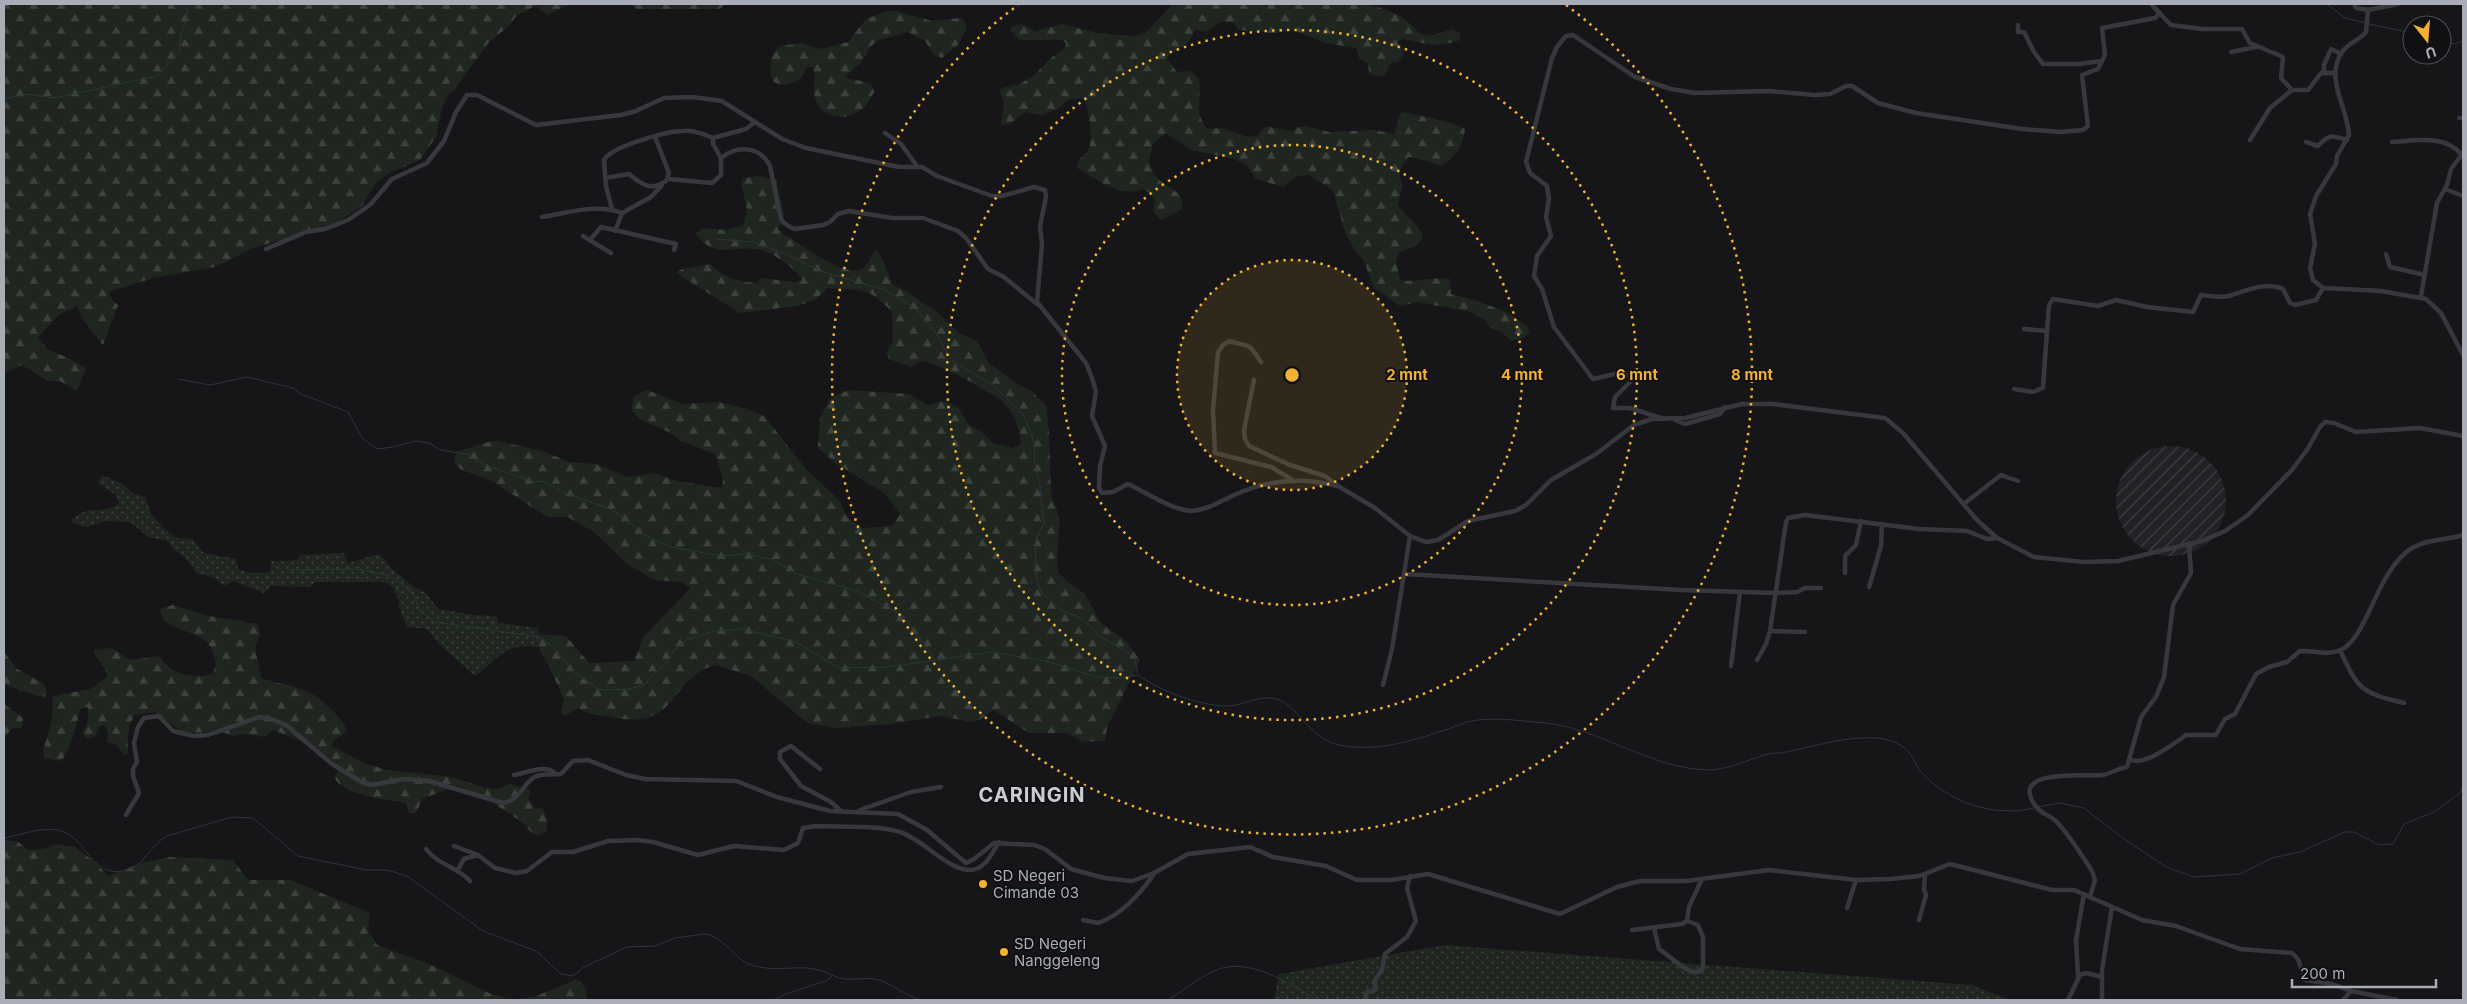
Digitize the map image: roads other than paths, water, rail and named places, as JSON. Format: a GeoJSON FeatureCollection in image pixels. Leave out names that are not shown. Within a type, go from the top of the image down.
{"type":"FeatureCollection","features":[{"type":"Feature","properties":{"kind":"street"},"geometry":{"type":"LineString","coordinates":[[2151,4],[2172,25],[2214,30],[2242,30],[2247,34],[2249,43],[2283,57],[2281,78],[2292,90]]}},
{"type":"Feature","properties":{"kind":"street"},"geometry":{"type":"LineString","coordinates":[[2354,4],[2356,8],[2368,12],[2398,4]]}},
{"type":"Feature","properties":{"kind":"street"},"geometry":{"type":"LineString","coordinates":[[2368,12],[2367,29],[2364,35],[2348,45],[2341,54],[2336,73],[2338,92],[2349,133],[2337,156],[2336,164],[2316,196],[2310,218],[2315,244],[2310,271],[2315,283],[2323,288],[2367,290],[2420,296],[2432,302],[2442,313],[2463,355]]}},
{"type":"Feature","properties":{"kind":"street"},"geometry":{"type":"LineString","coordinates":[[1665,420],[1630,408],[1613,408],[1615,397],[1631,381],[1630,376],[1619,373],[1593,379],[1554,327],[1542,289],[1534,276],[1537,256],[1551,236],[1546,217],[1549,199],[1547,186],[1530,173],[1526,162],[1552,58],[1557,46],[1566,36],[1573,36],[1636,77],[1695,93],[1768,92],[1815,95],[1830,94],[1846,86],[1852,86],[1878,103],[1898,109],[1989,125],[2061,132],[2083,130],[2088,126],[2082,75],[2098,69],[2105,52],[2101,30],[2103,27],[2154,18],[2160,13]]}},
{"type":"Feature","properties":{"kind":"street"},"geometry":{"type":"LineString","coordinates":[[2018,25],[2018,32],[2024,32],[2034,52],[2043,64],[2079,64],[2101,61]]}},
{"type":"Feature","properties":{"kind":"street"},"geometry":{"type":"LineString","coordinates":[[2231,52],[2257,47]]}},
{"type":"Feature","properties":{"kind":"street"},"geometry":{"type":"LineString","coordinates":[[2324,72],[2324,65],[2331,49],[2341,54]]}},
{"type":"Feature","properties":{"kind":"street"},"geometry":{"type":"LineString","coordinates":[[2250,140],[2270,108],[2292,90],[2308,90],[2320,74],[2324,72],[2336,73]]}},
{"type":"Feature","properties":{"kind":"street"},"geometry":{"type":"LineString","coordinates":[[266,249],[306,232],[325,229],[348,220],[370,205],[392,179],[427,163],[444,141],[456,112],[467,95],[477,95],[536,125],[621,115],[636,111],[657,99],[680,97],[722,101],[782,139],[806,148],[899,167],[917,166]]}},
{"type":"Feature","properties":{"kind":"street"},"geometry":{"type":"LineString","coordinates":[[612,209],[605,178],[606,157],[655,137],[682,130],[713,138],[746,129],[755,122]]}},
{"type":"Feature","properties":{"kind":"street"},"geometry":{"type":"LineString","coordinates":[[885,133],[901,144],[917,166],[937,176],[992,196],[1002,196],[1034,187],[1045,190],[1046,197],[1040,226],[1042,244],[1038,305]]}},
{"type":"Feature","properties":{"kind":"street"},"geometry":{"type":"LineString","coordinates":[[2306,142],[2318,146],[2325,138],[2334,136],[2347,140]]}},
{"type":"Feature","properties":{"kind":"street"},"geometry":{"type":"LineString","coordinates":[[615,231],[622,213],[652,197],[668,179],[669,173],[655,137]]}},
{"type":"Feature","properties":{"kind":"street"},"geometry":{"type":"LineString","coordinates":[[668,179],[712,183],[721,175],[721,158],[714,148],[713,138]]}},
{"type":"Feature","properties":{"kind":"street"},"geometry":{"type":"LineString","coordinates":[[2392,142],[2439,141],[2454,147],[2462,153],[2452,169],[2436,210],[2420,296]]}},
{"type":"Feature","properties":{"kind":"street"},"geometry":{"type":"LineString","coordinates":[[721,158],[741,148],[752,149],[767,160],[772,173],[782,221],[795,229],[823,225],[830,222],[838,214],[849,211],[892,218],[923,218],[958,231],[966,238],[976,255],[988,269],[1004,277],[1038,305],[1086,364],[1096,392],[1092,416],[1105,446],[1100,466],[1099,488],[1102,493],[1113,492],[1128,484],[1181,509],[1194,510],[1214,506],[1252,488],[1291,479],[1338,486]]}},
{"type":"Feature","properties":{"kind":"street"},"geometry":{"type":"LineString","coordinates":[[605,178],[629,174],[642,185],[650,188],[662,185]]}},
{"type":"Feature","properties":{"kind":"street"},"geometry":{"type":"LineString","coordinates":[[2445,190],[2463,196]]}},
{"type":"Feature","properties":{"kind":"street"},"geometry":{"type":"LineString","coordinates":[[542,218],[586,210],[612,209],[622,213]]}},
{"type":"Feature","properties":{"kind":"street"},"geometry":{"type":"LineString","coordinates":[[590,240],[601,228],[673,242],[676,246],[674,250]]}},
{"type":"Feature","properties":{"kind":"street"},"geometry":{"type":"LineString","coordinates":[[583,236],[612,253]]}},
{"type":"Feature","properties":{"kind":"street"},"geometry":{"type":"LineString","coordinates":[[2386,254],[2390,267],[2425,276]]}},
{"type":"Feature","properties":{"kind":"street"},"geometry":{"type":"LineString","coordinates":[[2014,389],[2033,392],[2043,388],[2047,330],[2050,305],[2053,299],[2098,306],[2116,300],[2147,307],[2193,312],[2200,295],[2227,297],[2252,288],[2278,287],[2283,288],[2290,303],[2295,305],[2316,300],[2323,288]]}},
{"type":"Feature","properties":{"kind":"street"},"geometry":{"type":"LineString","coordinates":[[2024,329],[2047,330]]}},
{"type":"Feature","properties":{"kind":"street"},"geometry":{"type":"LineString","coordinates":[[1261,362],[1249,344],[1229,341],[1218,352],[1213,410],[1215,454],[1271,467],[1291,479]]}},
{"type":"Feature","properties":{"kind":"street"},"geometry":{"type":"LineString","coordinates":[[1254,380],[1244,430],[1247,443],[1290,465],[1325,476],[1338,486],[1367,502],[1410,536],[1421,541],[1435,541],[1468,521],[1515,511],[1526,504],[1551,480],[1596,454],[1634,425],[1652,419],[1674,420],[1742,404],[1773,404],[1885,418],[1903,433],[1997,538],[2034,557],[2084,562],[2118,561],[2188,544],[2225,532],[2248,515],[2291,471],[2320,427],[2326,422],[2334,423],[2356,432],[2420,428],[2463,436]]}},
{"type":"Feature","properties":{"kind":"street"},"geometry":{"type":"LineString","coordinates":[[1964,503],[2001,475],[2018,481]]}},
{"type":"Feature","properties":{"kind":"street"},"geometry":{"type":"LineString","coordinates":[[1757,660],[1770,632],[1788,518],[1805,515],[1943,531],[1963,531],[1987,539],[1997,538]]}},
{"type":"Feature","properties":{"kind":"street"},"geometry":{"type":"LineString","coordinates":[[1845,573],[1845,556],[1856,545],[1861,521]]}},
{"type":"Feature","properties":{"kind":"street"},"geometry":{"type":"LineString","coordinates":[[1868,586],[1881,546],[1882,524]]}},
{"type":"Feature","properties":{"kind":"street"},"geometry":{"type":"LineString","coordinates":[[2130,759],[2137,762],[2151,758],[2154,754],[2175,745],[2186,735],[2216,735],[2225,719],[2235,714],[2249,684],[2256,674],[2263,669],[2287,662],[2300,651],[2324,654],[2340,650],[2354,639],[2385,577],[2404,554],[2421,544],[2463,535]]}},
{"type":"Feature","properties":{"kind":"street"},"geometry":{"type":"LineString","coordinates":[[1383,685],[1392,649],[1410,536]]}},
{"type":"Feature","properties":{"kind":"street"},"geometry":{"type":"LineString","coordinates":[[2090,896],[2094,880],[2092,871],[2054,819],[2037,807],[2032,790],[2034,784],[2039,780],[2070,774],[2104,774],[2127,767],[2141,717],[2156,697],[2164,677],[2173,605],[2190,576],[2188,544]]}},
{"type":"Feature","properties":{"kind":"street"},"geometry":{"type":"LineString","coordinates":[[1404,574],[1549,584],[1740,592],[1797,592],[1804,588],[1821,588]]}},
{"type":"Feature","properties":{"kind":"street"},"geometry":{"type":"LineString","coordinates":[[1731,666],[1740,592]]}},
{"type":"Feature","properties":{"kind":"street"},"geometry":{"type":"LineString","coordinates":[[1770,632],[1804,632]]}},
{"type":"Feature","properties":{"kind":"street"},"geometry":{"type":"LineString","coordinates":[[2340,650],[2350,672],[2362,688],[2370,694],[2404,703]]}},
{"type":"Feature","properties":{"kind":"street"},"geometry":{"type":"LineString","coordinates":[[126,815],[139,793],[133,776],[133,769],[137,762],[134,743],[138,727],[144,718],[154,716],[162,718],[173,731],[194,736],[208,735],[259,717],[269,718],[286,726],[332,764],[371,785],[404,779],[429,781],[503,803],[514,800],[533,778],[565,772],[568,764],[573,761],[588,760],[636,777],[736,781],[777,797],[818,809],[892,813],[911,819],[966,862],[974,859],[990,844],[999,842],[1022,843],[1045,849],[1071,869],[1104,878],[1132,881],[1154,873],[1185,855],[1242,847],[1257,849],[1273,857],[1326,866],[1357,880],[1384,880],[1428,874],[1560,914],[1628,884],[1651,880],[1702,880],[1777,870],[1856,880],[1925,875],[1950,864],[2047,889],[2070,890],[2084,894],[2142,920],[2176,926],[2240,949],[2292,953],[2298,959],[2305,980],[2332,984],[2351,991],[2397,1000]]}},
{"type":"Feature","properties":{"kind":"street"},"geometry":{"type":"LineString","coordinates":[[820,769],[791,746],[780,752],[780,759],[801,786],[832,802],[841,810]]}},
{"type":"Feature","properties":{"kind":"street"},"geometry":{"type":"LineString","coordinates":[[514,775],[540,769],[550,770],[556,774]]}},
{"type":"Feature","properties":{"kind":"street"},"geometry":{"type":"LineString","coordinates":[[859,811],[910,792],[941,787]]}},
{"type":"Feature","properties":{"kind":"street"},"geometry":{"type":"LineString","coordinates":[[454,846],[478,855],[495,868],[521,873],[533,868],[552,852],[573,852],[608,841],[637,840],[653,842],[698,855],[734,846],[784,850],[798,843],[803,828],[816,826],[902,833],[954,864],[964,869],[972,870],[982,866],[988,860],[999,842]]}},
{"type":"Feature","properties":{"kind":"street"},"geometry":{"type":"LineString","coordinates":[[426,849],[440,862],[470,881]]}},
{"type":"Feature","properties":{"kind":"street"},"geometry":{"type":"LineString","coordinates":[[457,871],[464,859],[478,855]]}},
{"type":"Feature","properties":{"kind":"street"},"geometry":{"type":"LineString","coordinates":[[1083,920],[1098,923],[1120,911],[1143,891],[1154,873]]}},
{"type":"Feature","properties":{"kind":"street"},"geometry":{"type":"LineString","coordinates":[[1919,920],[1926,895],[1924,889],[1925,875]]}},
{"type":"Feature","properties":{"kind":"street"},"geometry":{"type":"LineString","coordinates":[[1364,1000],[1366,992],[1375,990],[1375,980],[1382,970],[1385,954],[1407,938],[1416,921],[1407,888],[1410,876]]}},
{"type":"Feature","properties":{"kind":"street"},"geometry":{"type":"LineString","coordinates":[[1687,921],[1689,907],[1702,880]]}},
{"type":"Feature","properties":{"kind":"street"},"geometry":{"type":"LineString","coordinates":[[1847,908],[1856,880]]}},
{"type":"Feature","properties":{"kind":"street"},"geometry":{"type":"LineString","coordinates":[[2068,1000],[2078,976],[2076,940],[2084,894]]}},
{"type":"Feature","properties":{"kind":"street"},"geometry":{"type":"LineString","coordinates":[[2102,1000],[2102,977],[2112,907]]}},
{"type":"Feature","properties":{"kind":"street"},"geometry":{"type":"LineString","coordinates":[[1632,930],[1682,924],[1687,921]]}},
{"type":"Feature","properties":{"kind":"street"},"geometry":{"type":"LineString","coordinates":[[1654,928],[1659,949],[1688,971],[1698,972],[1703,968],[1702,937],[1698,925],[1687,921]]}},
{"type":"Feature","properties":{"kind":"street"},"geometry":{"type":"LineString","coordinates":[[2078,976],[2084,973],[2102,977]]}},
{"type":"Feature","properties":{"kind":"street"},"geometry":{"type":"LineString","coordinates":[[2342,1000],[2351,991]]}},
{"type":"Feature","properties":{"kind":"waterway"},"geometry":{"type":"LineString","coordinates":[[4,99],[26,94],[54,98],[157,76],[179,52],[181,34],[188,15],[186,4]]}},
{"type":"Feature","properties":{"kind":"waterway"},"geometry":{"type":"LineString","coordinates":[[2327,4],[2345,18],[2366,23]]}},
{"type":"Feature","properties":{"kind":"waterway"},"geometry":{"type":"LineString","coordinates":[[2369,24],[2402,31]]}},
{"type":"Feature","properties":{"kind":"waterway"},"geometry":{"type":"LineString","coordinates":[[2452,43],[2463,41]]}},
{"type":"Feature","properties":{"kind":"waterway"},"geometry":{"type":"LineString","coordinates":[[717,239],[753,242],[788,255],[823,272],[885,290],[915,308],[940,338],[943,347],[954,362],[993,385],[1019,410],[1025,417],[1035,445],[1034,460],[1040,486],[1044,523],[1036,539],[1035,571],[1041,592],[1059,609],[1081,618],[1101,637],[1134,656],[1138,674]]}},
{"type":"Feature","properties":{"kind":"waterway"},"geometry":{"type":"LineString","coordinates":[[178,379],[210,385],[247,377],[293,388],[301,394],[348,412],[362,438],[377,449],[416,441],[429,443],[440,450],[467,454],[490,467],[532,481],[546,482],[562,492],[605,507],[617,513],[643,534],[671,547],[722,556],[745,554],[772,559],[797,574],[857,591],[902,615],[935,659]]}},
{"type":"Feature","properties":{"kind":"waterway"},"geometry":{"type":"LineString","coordinates":[[289,570],[357,569],[388,575],[404,585],[415,597],[419,610],[435,622],[540,637],[557,651],[574,672],[600,690],[630,689],[644,685],[665,664],[675,649],[686,640],[714,631],[742,629],[796,642],[839,668],[888,667],[991,652],[1046,661],[1097,677],[1117,678],[1138,675],[1168,692],[1193,701],[1217,706],[1228,706],[1271,698],[1280,700],[1288,705],[1321,737],[1332,743],[1345,746],[1371,747],[1396,744],[1467,722],[1486,719],[1506,719],[1566,727],[1665,763],[1686,768],[1715,770],[1730,767],[1770,753],[1784,753],[1854,738],[1877,738],[1902,746],[1910,753],[1920,771],[1931,782],[1958,799],[1972,805],[2003,811],[2034,808]]}},
{"type":"Feature","properties":{"kind":"waterway"},"geometry":{"type":"LineString","coordinates":[[2038,807],[2060,803],[2084,808],[2124,839],[2166,867],[2194,877],[2240,874],[2272,858],[2300,852],[2345,832],[2354,832],[2379,845],[2393,844],[2404,824],[2434,812],[2460,793],[2463,787]]}},
{"type":"Feature","properties":{"kind":"waterway"},"geometry":{"type":"LineString","coordinates":[[4,838],[45,830],[61,831],[75,839],[99,866],[116,872],[134,867],[167,836],[232,817],[253,818],[298,856],[367,870],[387,870],[407,876],[483,931],[536,951],[561,974],[573,976],[584,967],[627,947],[655,946],[675,938],[704,934],[717,938],[739,958],[751,965],[769,968],[811,968],[841,978],[879,980],[920,1000]]}},
{"type":"Feature","properties":{"kind":"waterway"},"geometry":{"type":"LineString","coordinates":[[1168,1000],[1202,977],[1227,967],[1254,969],[1268,974],[1318,1000]]}},
{"type":"Feature","properties":{"kind":"waterway"},"geometry":{"type":"LineString","coordinates":[[774,1000],[828,980],[832,976]]}},
{"type":"Feature","properties":{"kind":"place","name":"SD Negeri Cimande 03"},"geometry":{"type":"Point","coordinates":[983,884]}},
{"type":"Feature","properties":{"kind":"place","name":"SD Negeri Nanggeleng"},"geometry":{"type":"Point","coordinates":[1004,952]}},
{"type":"Feature","properties":{"kind":"district","name":"CARINGIN"},"geometry":{"type":"Point","coordinates":[1032,795]}}]}
